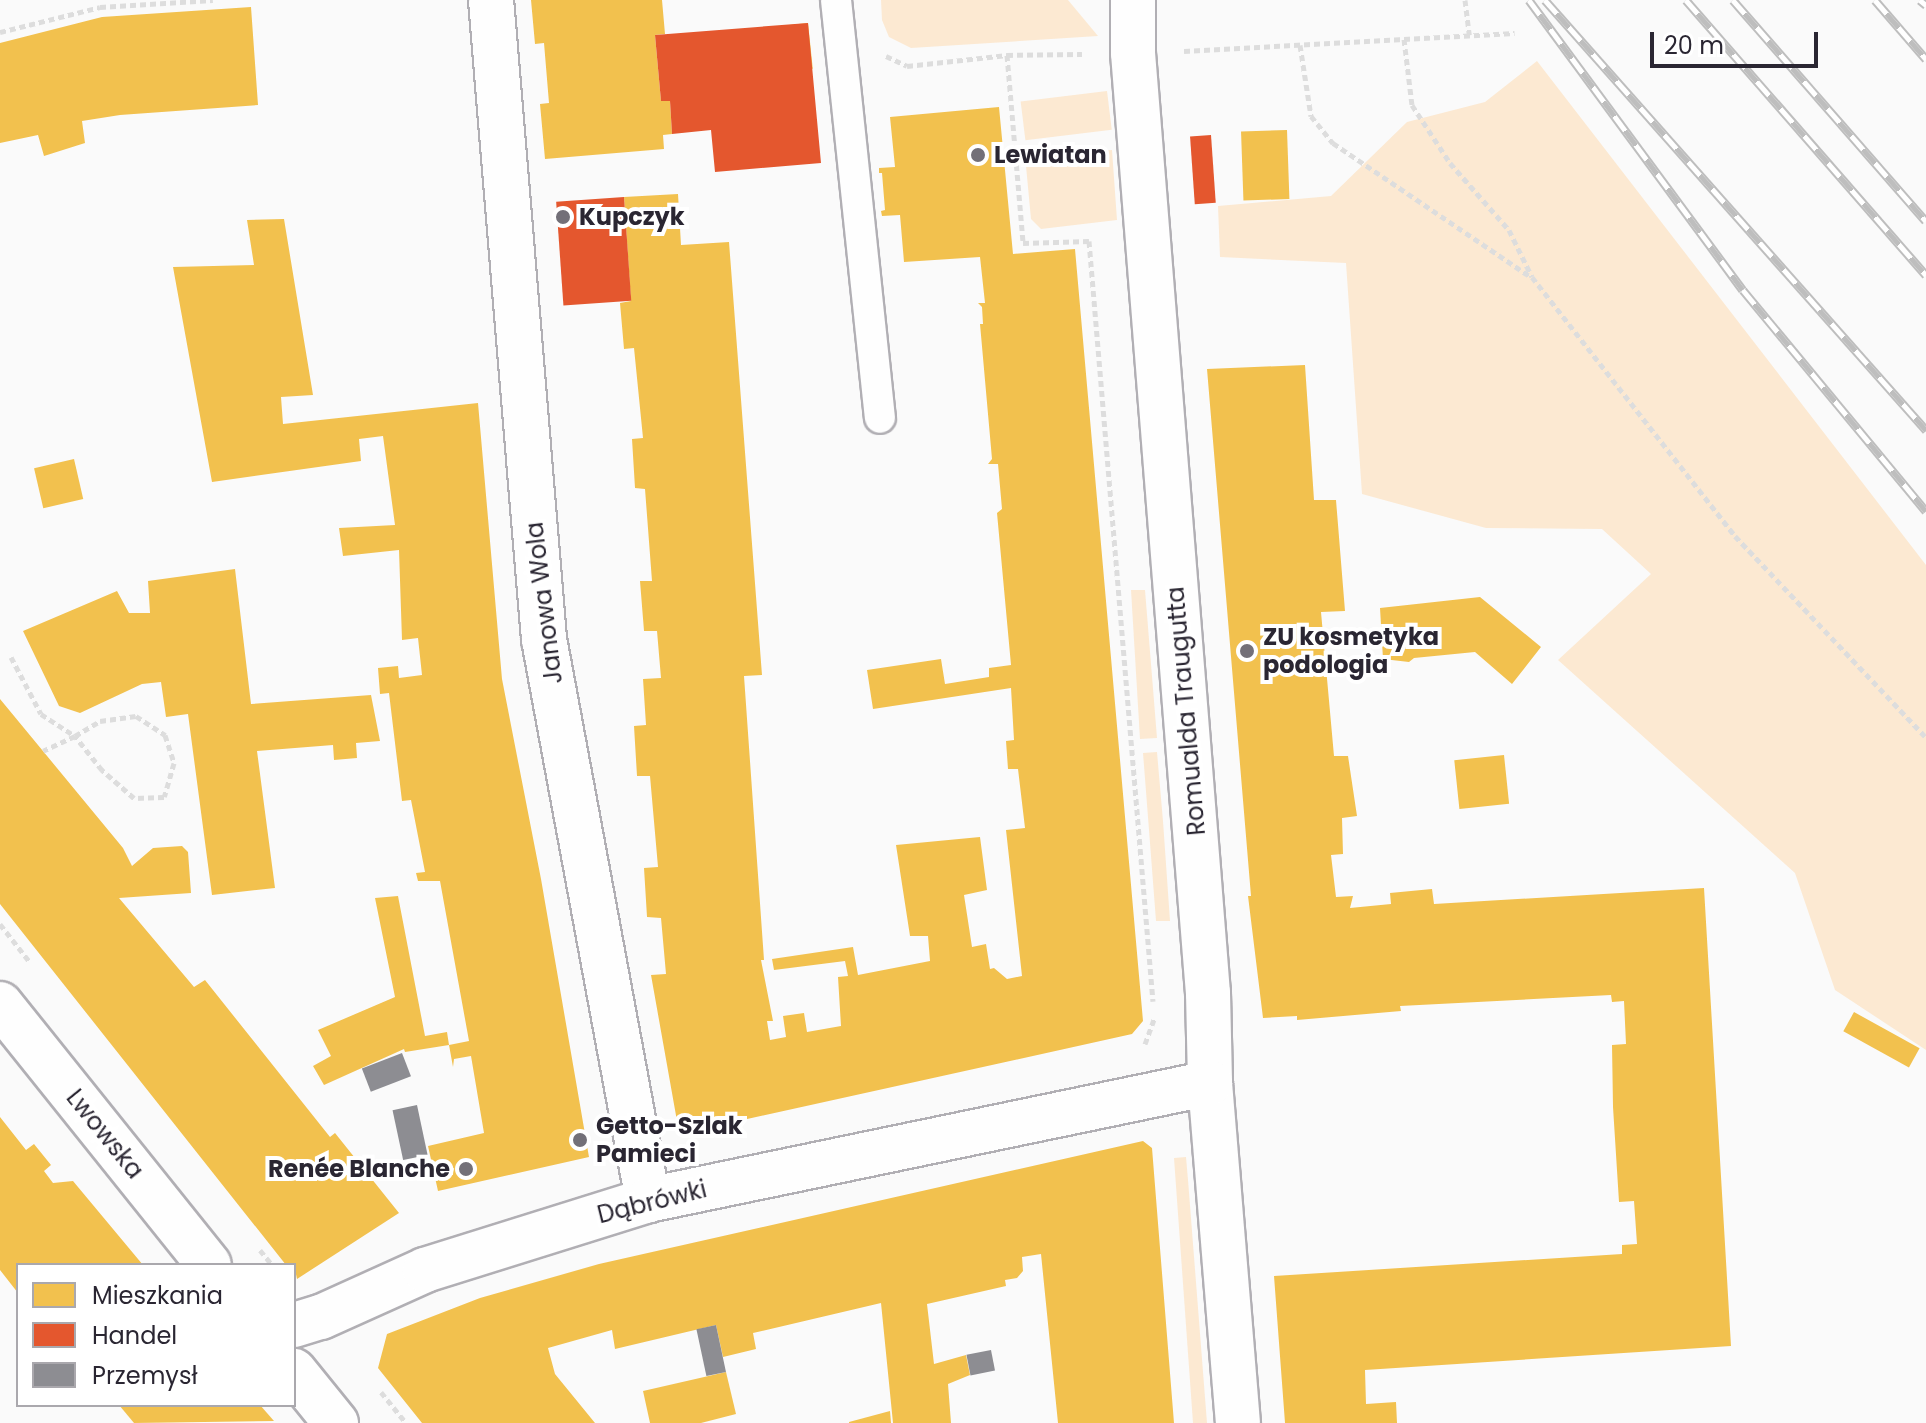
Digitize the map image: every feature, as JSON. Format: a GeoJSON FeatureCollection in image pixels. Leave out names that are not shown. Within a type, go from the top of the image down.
{"type":"FeatureCollection","features":[{"type":"Feature","properties":{"kind":"street","name":"Janowa Wola"},"geometry":{"type":"LineString","coordinates":[[491,0],[544,639],[648,1200]]}},
{"type":"Feature","properties":{"kind":"street","name":"Romualda Traugutta"},"geometry":{"type":"LineString","coordinates":[[1133,0],[1133,53],[1208,993],[1210,1083],[1238,1423]]}},
{"type":"Feature","properties":{"kind":"street","name":"Lwowska"},"geometry":{"type":"LineString","coordinates":[[0,1004],[207,1263]]}},
{"type":"Feature","properties":{"kind":"street","name":"Dąbrówki"},"geometry":{"type":"LineString","coordinates":[[296,1324],[321,1317],[425,1270],[648,1200],[1210,1083]]}},
{"type":"Feature","properties":{"kind":"street"},"geometry":{"type":"LineString","coordinates":[[296,1373],[336,1423]]}},
{"type":"Feature","properties":{"kind":"lane"},"geometry":{"type":"LineString","coordinates":[[836,0],[880,418]]}},
{"type":"Feature","properties":{"kind":"path"},"geometry":{"type":"LineString","coordinates":[[0,32],[100,7],[213,0]]}},
{"type":"Feature","properties":{"kind":"path"},"geometry":{"type":"LineString","coordinates":[[1465,0],[1469,35]]}},
{"type":"Feature","properties":{"kind":"path"},"geometry":{"type":"LineString","coordinates":[[883,54],[907,66],[1007,55],[1133,53],[1515,33]]}},
{"type":"Feature","properties":{"kind":"path"},"geometry":{"type":"LineString","coordinates":[[1404,39],[1412,105],[1450,163],[1509,230],[1532,277],[1735,536],[1926,737]]}},
{"type":"Feature","properties":{"kind":"path"},"geometry":{"type":"LineString","coordinates":[[1300,45],[1311,116],[1333,143],[1532,277]]}},
{"type":"Feature","properties":{"kind":"path"},"geometry":{"type":"LineString","coordinates":[[1007,55],[1023,243],[1089,241],[1154,1019],[1143,1051]]}},
{"type":"Feature","properties":{"kind":"path"},"geometry":{"type":"LineString","coordinates":[[11,657],[41,714],[75,736],[102,770],[134,798],[164,797],[174,763],[165,735],[136,716],[100,721],[75,736],[43,751]]}},
{"type":"Feature","properties":{"kind":"shaded area"},"geometry":{"type":"Polygon","coordinates":[[[881,0],[1068,0],[1098,36],[911,48],[889,37],[882,20],[881,0]]]}},
{"type":"Feature","properties":{"kind":"shaded area"},"geometry":{"type":"Polygon","coordinates":[[[1537,61],[1926,565],[1926,1050],[1835,990],[1795,873],[1558,660],[1651,574],[1602,529],[1486,528],[1362,494],[1346,263],[1220,257],[1218,206],[1331,196],[1407,122],[1485,102],[1537,61]]]}},
{"type":"Feature","properties":{"kind":"shaded area"},"geometry":{"type":"Polygon","coordinates":[[[1107,91],[1112,130],[1025,140],[1021,102],[1107,91]]]}},
{"type":"Feature","properties":{"kind":"shaded area"},"geometry":{"type":"Polygon","coordinates":[[[1112,150],[1117,220],[1041,229],[1031,219],[1026,166],[1032,155],[1112,150]]]}},
{"type":"Feature","properties":{"kind":"shaded area"},"geometry":{"type":"Polygon","coordinates":[[[1131,590],[1145,590],[1157,738],[1140,739],[1131,590]]]}},
{"type":"Feature","properties":{"kind":"shaded area"},"geometry":{"type":"Polygon","coordinates":[[[1157,752],[1170,921],[1156,921],[1143,753],[1157,752]]]}},
{"type":"Feature","properties":{"kind":"shaded area"},"geometry":{"type":"Polygon","coordinates":[[[1186,1157],[1207,1423],[1193,1423],[1174,1158],[1186,1157]]]}},
{"type":"Feature","properties":{"kind":"building: Mieszkania"},"geometry":{"type":"Polygon","coordinates":[[[531,0],[662,0],[665,34],[655,35],[661,101],[670,101],[672,134],[663,135],[664,149],[545,159],[540,104],[549,103],[544,43],[535,44],[531,0]]]}},
{"type":"Feature","properties":{"kind":"building: Mieszkania"},"geometry":{"type":"Polygon","coordinates":[[[251,7],[258,105],[120,115],[82,121],[85,143],[44,156],[38,135],[0,143],[0,43],[102,17],[251,7]]]}},
{"type":"Feature","properties":{"kind":"building: Mieszkania"},"geometry":{"type":"Polygon","coordinates":[[[808,23],[813,69],[768,73],[763,28],[808,23]]]}},
{"type":"Feature","properties":{"kind":"building: Mieszkania"},"geometry":{"type":"Polygon","coordinates":[[[999,107],[1013,254],[1075,249],[1143,1021],[1132,1034],[693,1131],[677,1121],[651,975],[666,974],[661,918],[647,917],[644,868],[658,867],[650,776],[637,776],[634,726],[646,725],[643,679],[661,678],[657,631],[644,631],[640,581],[652,581],[645,489],[635,488],[632,439],[643,438],[634,348],[624,349],[620,303],[631,301],[624,197],[678,194],[681,245],[729,242],[762,675],[744,676],[764,960],[761,960],[773,1021],[767,1021],[770,1040],[786,1037],[783,1016],[804,1013],[807,1032],[841,1026],[838,977],[848,976],[845,961],[774,970],[772,959],[853,947],[858,975],[930,961],[928,936],[910,936],[896,845],[980,837],[987,890],[964,895],[972,947],[986,944],[990,969],[994,968],[1007,979],[1022,976],[1006,830],[1025,828],[1018,769],[1008,769],[1006,741],[1014,740],[1011,688],[873,709],[867,670],[941,659],[945,684],[989,677],[989,668],[1011,665],[997,513],[1002,509],[998,464],[988,464],[992,459],[980,324],[983,324],[982,307],[978,303],[985,303],[980,257],[904,262],[900,215],[882,216],[881,211],[885,210],[882,173],[879,173],[879,168],[895,167],[890,117],[999,107]]]}},
{"type":"Feature","properties":{"kind":"building: Mieszkania"},"geometry":{"type":"Polygon","coordinates":[[[1287,130],[1289,199],[1243,201],[1241,132],[1287,130]]]}},
{"type":"Feature","properties":{"kind":"building: Mieszkania"},"geometry":{"type":"Polygon","coordinates":[[[284,219],[313,395],[281,397],[283,424],[478,403],[502,679],[541,879],[589,1157],[438,1191],[428,1146],[484,1133],[471,1056],[454,1059],[453,1067],[449,1045],[469,1041],[440,881],[418,881],[416,873],[425,872],[411,800],[402,801],[389,693],[380,694],[378,668],[398,666],[399,678],[422,675],[418,638],[402,640],[399,550],[343,556],[339,528],[395,525],[383,436],[359,439],[361,461],[212,482],[173,267],[254,265],[247,220],[284,219]]]}},
{"type":"Feature","properties":{"kind":"building: Mieszkania"},"geometry":{"type":"Polygon","coordinates":[[[1305,365],[1314,500],[1336,500],[1345,611],[1321,612],[1334,756],[1348,756],[1357,816],[1342,818],[1343,854],[1331,855],[1336,897],[1353,896],[1350,908],[1391,904],[1390,893],[1432,889],[1434,904],[1704,888],[1731,1346],[1365,1370],[1366,1404],[1396,1402],[1397,1423],[1285,1423],[1274,1276],[1622,1254],[1622,1245],[1637,1244],[1634,1201],[1619,1202],[1613,1107],[1612,1045],[1626,1044],[1624,1001],[1612,1002],[1611,995],[1400,1006],[1401,1011],[1297,1020],[1297,1016],[1263,1018],[1248,896],[1251,896],[1207,369],[1305,365]]]}},
{"type":"Feature","properties":{"kind":"building: Mieszkania"},"geometry":{"type":"Polygon","coordinates":[[[74,459],[83,499],[43,508],[34,468],[74,459]]]}},
{"type":"Feature","properties":{"kind":"building: Mieszkania"},"geometry":{"type":"Polygon","coordinates":[[[235,569],[251,704],[371,695],[380,741],[356,743],[357,758],[334,760],[333,745],[257,751],[275,888],[212,895],[188,714],[166,717],[161,682],[142,684],[80,713],[59,706],[23,631],[117,591],[129,613],[150,613],[148,581],[235,569]]]}},
{"type":"Feature","properties":{"kind":"building: Mieszkania"},"geometry":{"type":"Polygon","coordinates":[[[1480,597],[1541,647],[1512,684],[1475,652],[1414,658],[1409,662],[1383,659],[1380,608],[1480,597]]]}},
{"type":"Feature","properties":{"kind":"building: Mieszkania"},"geometry":{"type":"Polygon","coordinates":[[[0,699],[123,848],[132,866],[153,848],[182,846],[188,852],[191,893],[119,898],[194,987],[205,980],[330,1137],[335,1133],[399,1213],[297,1279],[296,1263],[284,1263],[0,904],[0,699]]]}},
{"type":"Feature","properties":{"kind":"building: Mieszkania"},"geometry":{"type":"Polygon","coordinates":[[[1504,755],[1509,804],[1459,809],[1454,760],[1504,755]]]}},
{"type":"Feature","properties":{"kind":"building: Mieszkania"},"geometry":{"type":"Polygon","coordinates":[[[398,896],[425,1036],[447,1032],[449,1045],[405,1052],[404,1049],[324,1085],[313,1066],[331,1056],[318,1030],[395,997],[375,898],[398,896]]]}},
{"type":"Feature","properties":{"kind":"building: Mieszkania"},"geometry":{"type":"Polygon","coordinates":[[[1854,1012],[1920,1048],[1909,1068],[1843,1031],[1854,1012]]]}},
{"type":"Feature","properties":{"kind":"building: Mieszkania"},"geometry":{"type":"Polygon","coordinates":[[[0,1117],[26,1150],[34,1144],[51,1165],[44,1171],[53,1183],[73,1181],[141,1263],[16,1263],[16,1290],[0,1270],[0,1117]]]}},
{"type":"Feature","properties":{"kind":"building: Mieszkania"},"geometry":{"type":"Polygon","coordinates":[[[1143,1141],[1152,1148],[1174,1423],[1058,1423],[1041,1254],[1022,1257],[1023,1271],[1017,1278],[1005,1280],[1006,1286],[927,1304],[934,1364],[966,1355],[970,1375],[948,1384],[951,1423],[893,1423],[881,1303],[753,1333],[756,1349],[723,1357],[716,1325],[615,1349],[612,1330],[548,1348],[555,1374],[595,1423],[422,1423],[378,1368],[387,1334],[480,1298],[599,1264],[1143,1141]]]}},
{"type":"Feature","properties":{"kind":"building: Mieszkania"},"geometry":{"type":"Polygon","coordinates":[[[726,1372],[736,1414],[701,1423],[650,1423],[643,1391],[726,1372]]]}},
{"type":"Feature","properties":{"kind":"building: Mieszkania"},"geometry":{"type":"Polygon","coordinates":[[[121,1407],[262,1407],[274,1421],[134,1423],[121,1407]]]}},
{"type":"Feature","properties":{"kind":"building: Mieszkania"},"geometry":{"type":"Polygon","coordinates":[[[890,1411],[891,1423],[849,1423],[849,1422],[890,1411]]]}},
{"type":"Feature","properties":{"kind":"building: Handel"},"geometry":{"type":"Polygon","coordinates":[[[808,23],[821,163],[715,172],[711,130],[672,134],[670,101],[661,101],[655,35],[808,23]]]}},
{"type":"Feature","properties":{"kind":"building: Handel"},"geometry":{"type":"Polygon","coordinates":[[[1211,135],[1216,203],[1195,204],[1190,136],[1211,135]]]}},
{"type":"Feature","properties":{"kind":"building: Handel"},"geometry":{"type":"Polygon","coordinates":[[[624,197],[631,301],[563,305],[556,202],[624,197]]]}},
{"type":"Feature","properties":{"kind":"building: Przemysł"},"geometry":{"type":"Polygon","coordinates":[[[402,1053],[411,1076],[371,1092],[362,1068],[402,1053]]]}},
{"type":"Feature","properties":{"kind":"building: Przemysł"},"geometry":{"type":"Polygon","coordinates":[[[417,1105],[428,1155],[403,1160],[393,1110],[417,1105]]]}},
{"type":"Feature","properties":{"kind":"building: Przemysł"},"geometry":{"type":"Polygon","coordinates":[[[716,1325],[726,1372],[706,1376],[696,1329],[716,1325]]]}},
{"type":"Feature","properties":{"kind":"building: Przemysł"},"geometry":{"type":"Polygon","coordinates":[[[991,1350],[995,1371],[970,1375],[966,1355],[991,1350]]]}},
{"type":"Feature","properties":{"kind":"railway"},"geometry":{"type":"LineString","coordinates":[[1529,0],[1743,290],[1926,511]]}},
{"type":"Feature","properties":{"kind":"railway"},"geometry":{"type":"LineString","coordinates":[[1545,0],[1926,430]]}},
{"type":"Feature","properties":{"kind":"railway"},"geometry":{"type":"LineString","coordinates":[[1686,0],[1926,275]]}},
{"type":"Feature","properties":{"kind":"railway"},"geometry":{"type":"LineString","coordinates":[[1733,0],[1926,221]]}},
{"type":"Feature","properties":{"kind":"railway"},"geometry":{"type":"LineString","coordinates":[[1875,0],[1926,59]]}},
{"type":"Feature","properties":{"kind":"railway"},"geometry":{"type":"LineString","coordinates":[[1920,0],[1926,5]]}},
{"type":"Feature","properties":{"kind":"place","name":"Lewiatan"},"geometry":{"type":"Point","coordinates":[978,155]}},
{"type":"Feature","properties":{"kind":"place","name":"Kupczyk"},"geometry":{"type":"Point","coordinates":[563,217]}},
{"type":"Feature","properties":{"kind":"place","name":"ZU kosmetyka podologia"},"geometry":{"type":"Point","coordinates":[1247,651]}},
{"type":"Feature","properties":{"kind":"place","name":"Getto-Szlak Pamieci"},"geometry":{"type":"Point","coordinates":[580,1140]}},
{"type":"Feature","properties":{"kind":"place","name":"Renée Blanche"},"geometry":{"type":"Point","coordinates":[466,1169]}}]}
